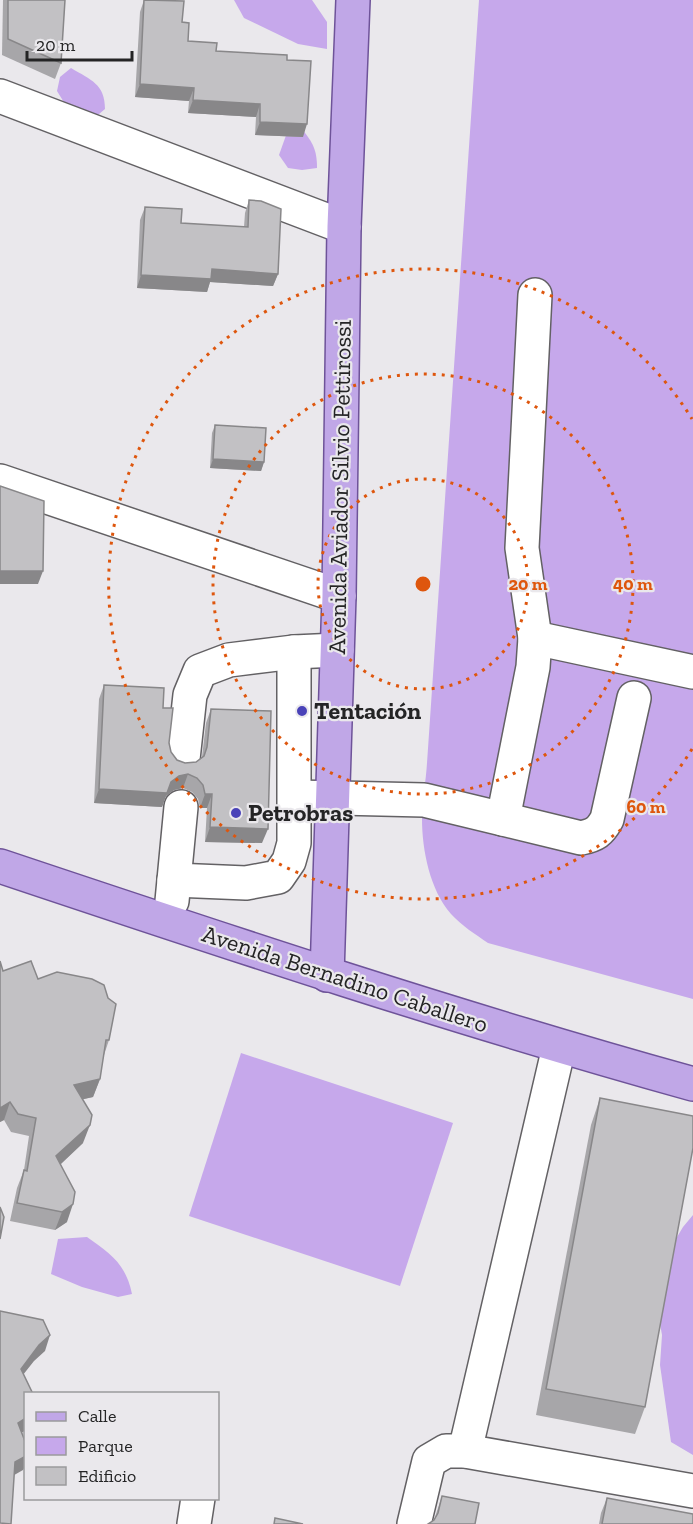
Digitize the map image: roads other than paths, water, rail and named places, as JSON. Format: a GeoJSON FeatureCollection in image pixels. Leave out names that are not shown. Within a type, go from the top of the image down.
{"type":"FeatureCollection","features":[{"type":"Feature","properties":{"kind":"main road","name":"Avenida Aviador Silvio Pettirossi"},"geometry":{"type":"LineString","coordinates":[[327,975],[339,596],[344,227],[353,0]]}},
{"type":"Feature","properties":{"kind":"main road","name":"Avenida Bernadino Caballero"},"geometry":{"type":"LineString","coordinates":[[0,866],[327,975],[559,1047],[693,1084]]}},
{"type":"Feature","properties":{"kind":"street"},"geometry":{"type":"LineString","coordinates":[[0,96],[344,227]]}},
{"type":"Feature","properties":{"kind":"street"},"geometry":{"type":"LineString","coordinates":[[503,819],[533,667],[535,638],[522,548],[535,295]]}},
{"type":"Feature","properties":{"kind":"street"},"geometry":{"type":"LineString","coordinates":[[0,481],[339,596]]}},
{"type":"Feature","properties":{"kind":"street"},"geometry":{"type":"LineString","coordinates":[[535,638],[693,672]]}},
{"type":"Feature","properties":{"kind":"street"},"geometry":{"type":"LineString","coordinates":[[183,759],[190,695],[200,671],[229,660],[294,652],[337,650]]}},
{"type":"Feature","properties":{"kind":"street"},"geometry":{"type":"LineString","coordinates":[[174,880],[246,883],[278,877],[290,861],[294,843],[296,797],[294,652]]}},
{"type":"Feature","properties":{"kind":"street"},"geometry":{"type":"LineString","coordinates":[[296,797],[424,800],[581,838],[594,835],[601,830],[607,819],[634,698]]}},
{"type":"Feature","properties":{"kind":"street"},"geometry":{"type":"LineString","coordinates":[[169,923],[182,807]]}},
{"type":"Feature","properties":{"kind":"street"},"geometry":{"type":"LineString","coordinates":[[465,1451],[559,1047]]}},
{"type":"Feature","properties":{"kind":"street"},"geometry":{"type":"LineString","coordinates":[[414,1524],[429,1461],[446,1450],[465,1451],[693,1491]]}},
{"type":"Feature","properties":{"kind":"street"},"geometry":{"type":"LineString","coordinates":[[194,1524],[198,1500]]}},
{"type":"Feature","properties":{"kind":"place","name":"Tentación"},"geometry":{"type":"Point","coordinates":[302,711]}},
{"type":"Feature","properties":{"kind":"place","name":"Petrobras"},"geometry":{"type":"Point","coordinates":[236,813]}}]}
